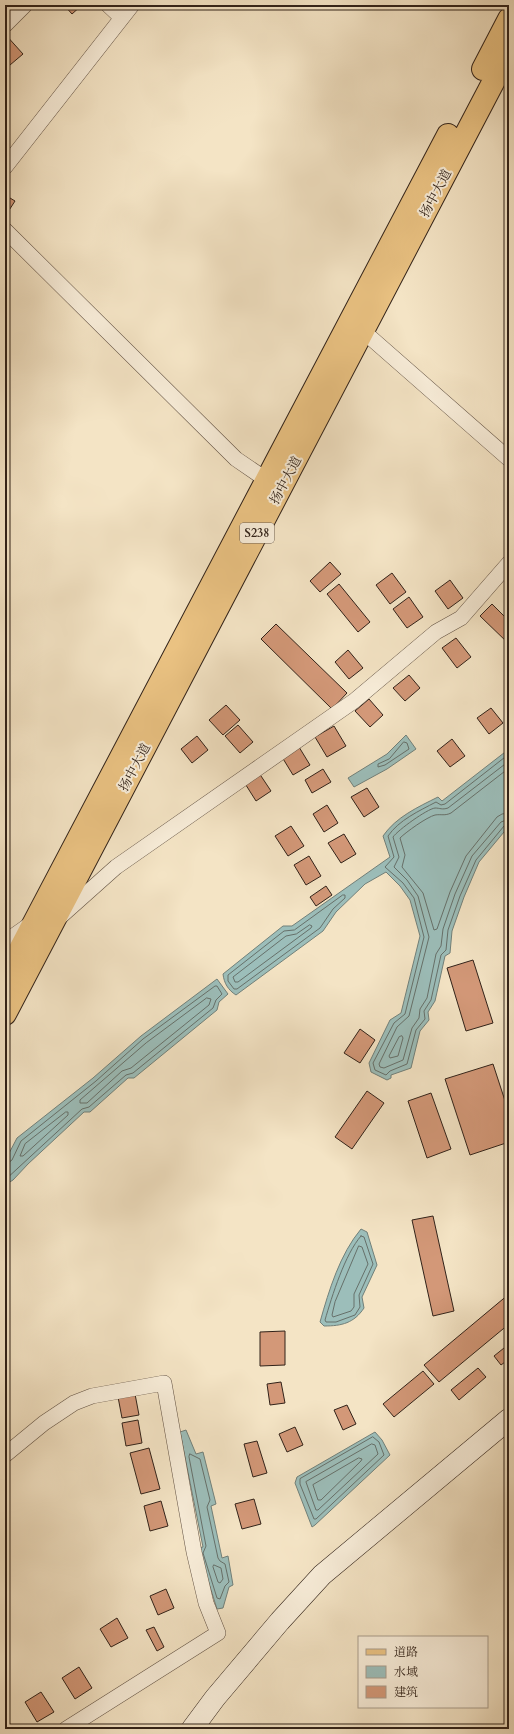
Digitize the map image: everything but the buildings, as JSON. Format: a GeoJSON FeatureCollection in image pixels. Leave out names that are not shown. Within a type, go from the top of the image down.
{"type":"FeatureCollection","features":[{"type":"Feature","properties":{"kind":"main road","name":"扬中大道"},"geometry":{"type":"LineString","coordinates":[[5,1014],[44,922],[356,326],[509,19]]}},
{"type":"Feature","properties":{"kind":"main road","name":"扬中大道"},"geometry":{"type":"LineString","coordinates":[[356,326],[509,52]]}},
{"type":"Feature","properties":{"kind":"main road","name":"扬中大道"},"geometry":{"type":"LineString","coordinates":[[5,978],[44,922]]}},
{"type":"Feature","properties":{"kind":"main road"},"geometry":{"type":"LineString","coordinates":[[192,1729],[215,1698],[280,1621],[322,1575],[509,1419]]}},
{"type":"Feature","properties":{"kind":"street"},"geometry":{"type":"LineString","coordinates":[[5,24],[25,5]]}},
{"type":"Feature","properties":{"kind":"street"},"geometry":{"type":"LineString","coordinates":[[108,5],[122,18]]}},
{"type":"Feature","properties":{"kind":"street"},"geometry":{"type":"LineString","coordinates":[[5,167],[132,5]]}},
{"type":"Feature","properties":{"kind":"street"},"geometry":{"type":"LineString","coordinates":[[5,230],[236,459],[273,485]]}},
{"type":"Feature","properties":{"kind":"street"},"geometry":{"type":"LineString","coordinates":[[356,326],[509,459]]}},
{"type":"Feature","properties":{"kind":"street"},"geometry":{"type":"LineString","coordinates":[[5,942],[44,922],[116,867],[354,701],[436,632],[460,618],[509,563]]}},
{"type":"Feature","properties":{"kind":"street"},"geometry":{"type":"LineString","coordinates":[[5,1455],[44,1423],[74,1403],[92,1396],[164,1383],[194,1552],[206,1603],[218,1633],[66,1729]]}},
{"type":"Feature","properties":{"kind":"water"},"geometry":{"type":"Polygon","coordinates":[[[406,735],[416,749],[387,769],[354,787],[348,778],[387,754],[406,735]]]}},
{"type":"Feature","properties":{"kind":"water"},"geometry":{"type":"Polygon","coordinates":[[[509,749],[509,826],[479,862],[464,897],[452,931],[450,953],[445,956],[435,1001],[428,1012],[429,1020],[420,1031],[411,1068],[391,1075],[391,1078],[387,1080],[371,1072],[369,1063],[390,1020],[401,1013],[420,936],[410,900],[400,886],[386,872],[365,884],[336,912],[323,931],[236,995],[229,989],[225,983],[223,974],[283,926],[292,926],[390,857],[383,836],[394,823],[408,813],[438,797],[442,801],[509,749]]]}},
{"type":"Feature","properties":{"kind":"water"},"geometry":{"type":"Polygon","coordinates":[[[217,979],[228,994],[219,1002],[217,1010],[134,1078],[128,1078],[90,1112],[84,1112],[13,1180],[5,1185],[5,1161],[17,1138],[93,1078],[141,1036],[217,979]]]}},
{"type":"Feature","properties":{"kind":"water"},"geometry":{"type":"Polygon","coordinates":[[[361,1229],[367,1232],[377,1265],[362,1297],[364,1308],[356,1317],[347,1323],[324,1326],[320,1322],[336,1273],[347,1250],[361,1229]]]}},
{"type":"Feature","properties":{"kind":"water"},"geometry":{"type":"Polygon","coordinates":[[[186,1430],[196,1454],[203,1452],[216,1504],[211,1506],[222,1558],[228,1556],[233,1585],[229,1587],[223,1608],[217,1609],[198,1548],[203,1547],[180,1432],[186,1430]]]}},
{"type":"Feature","properties":{"kind":"water"},"geometry":{"type":"Polygon","coordinates":[[[375,1432],[382,1440],[390,1455],[312,1527],[295,1483],[297,1477],[375,1432]]]}}]}
